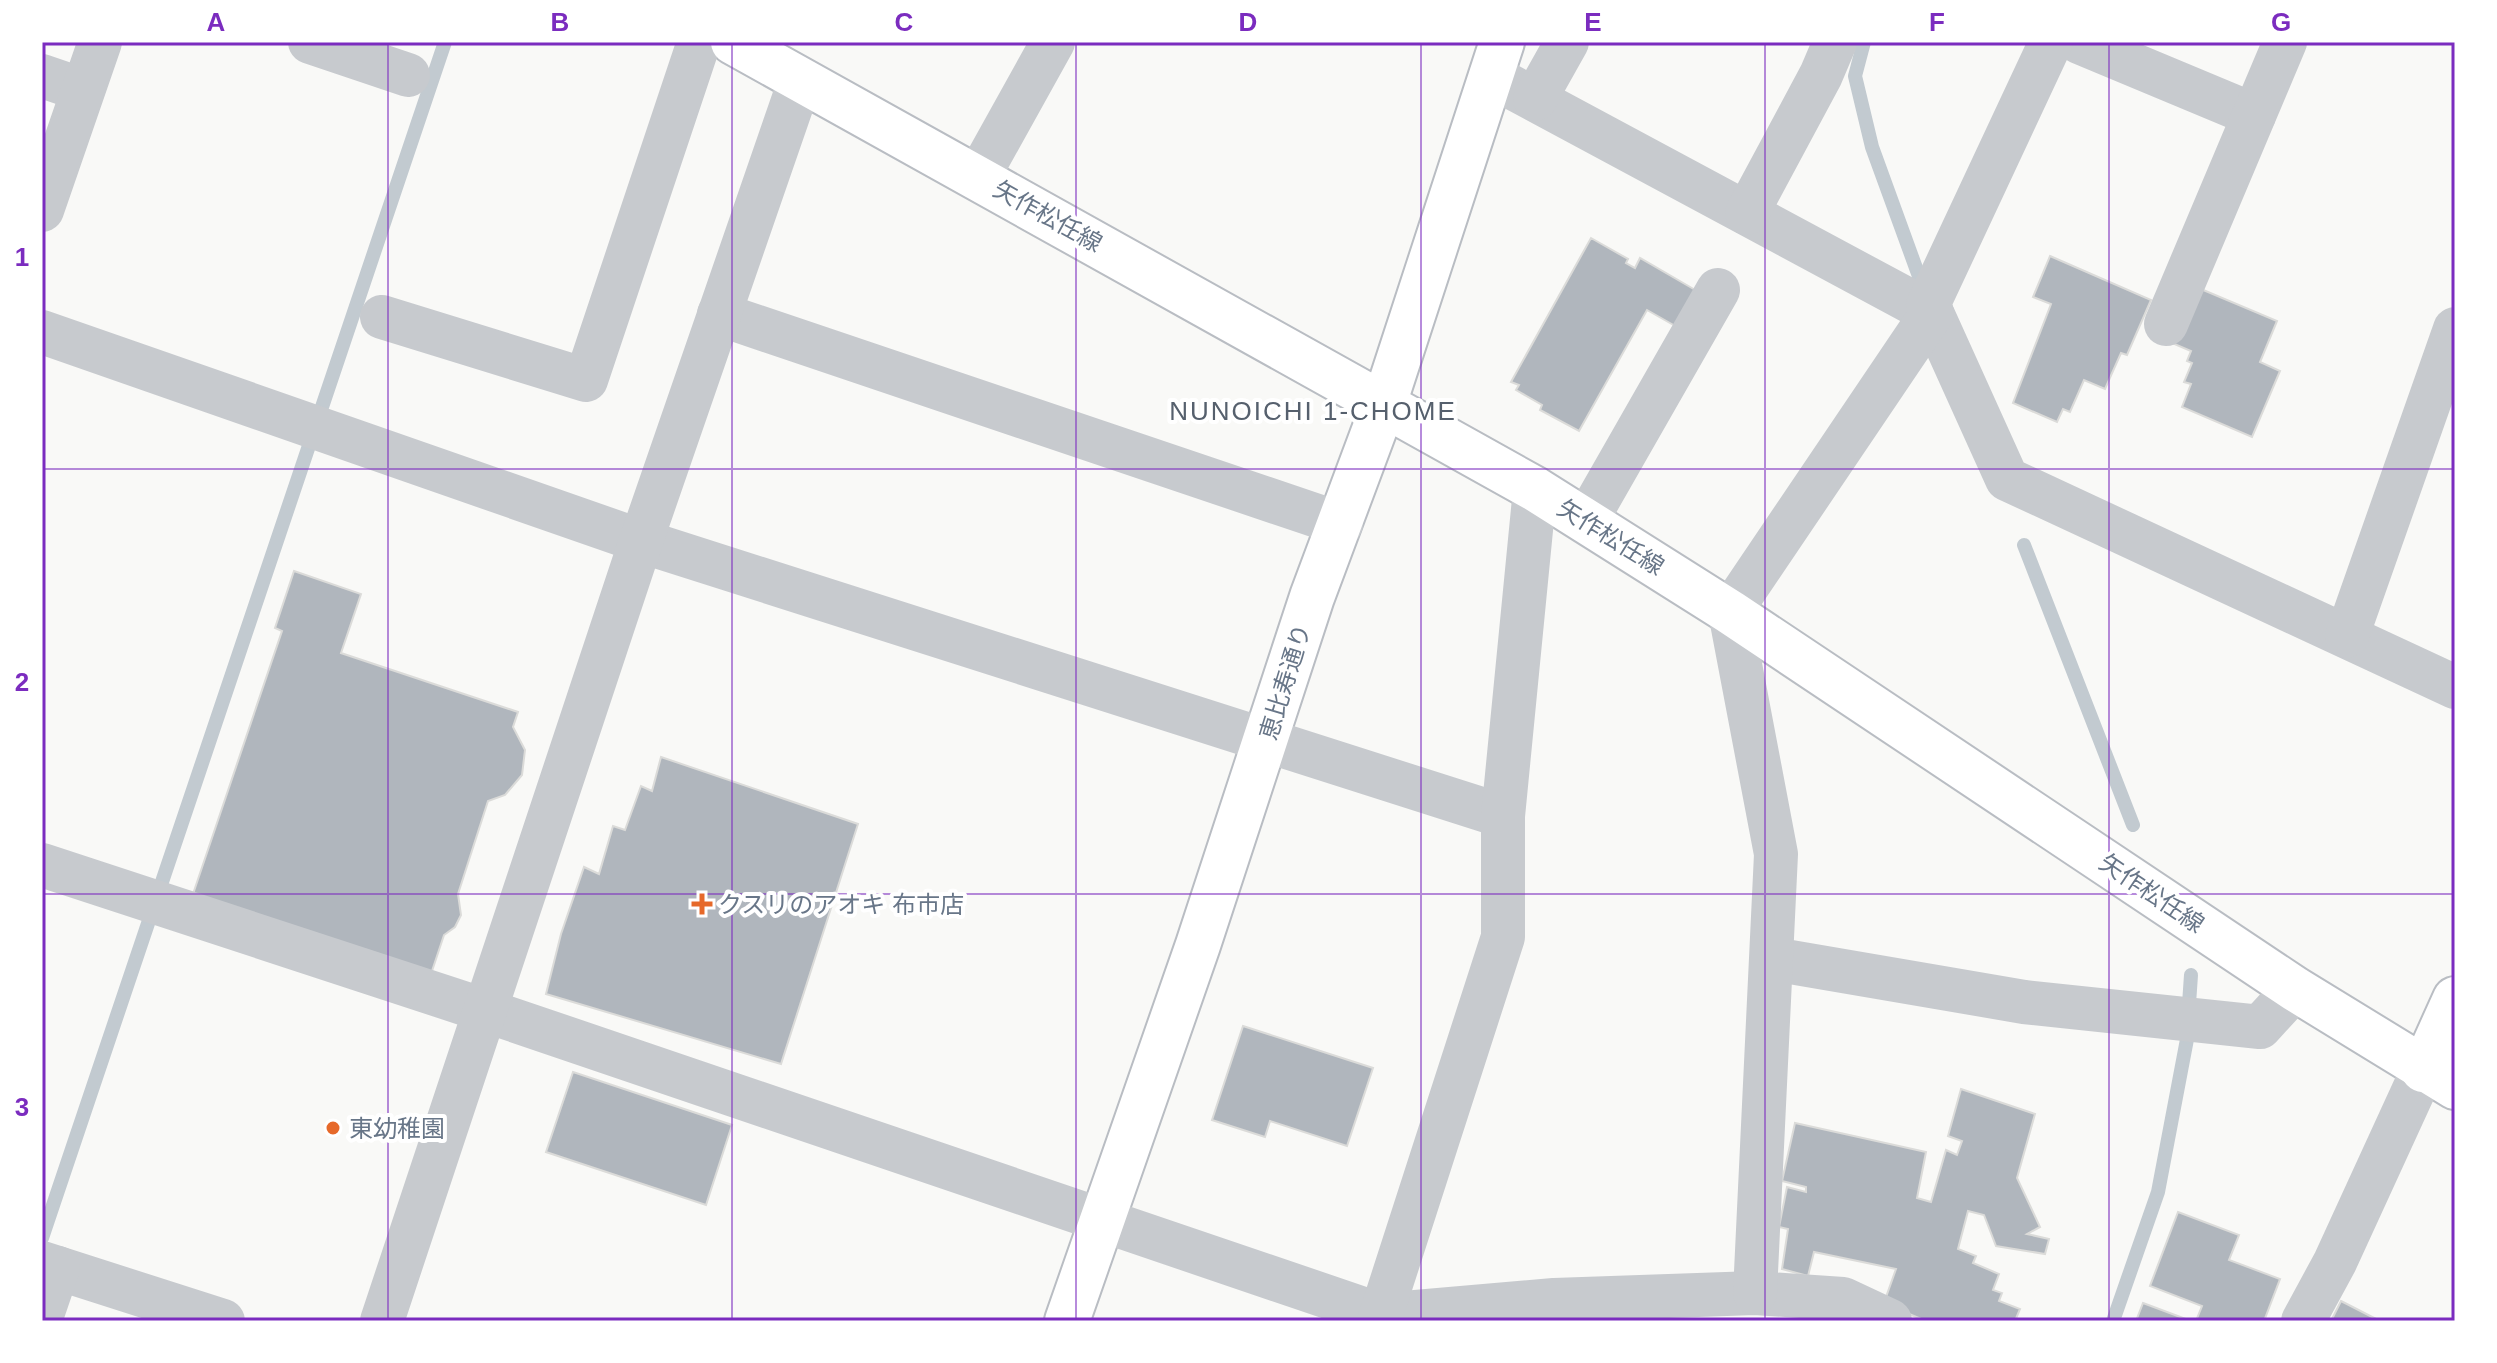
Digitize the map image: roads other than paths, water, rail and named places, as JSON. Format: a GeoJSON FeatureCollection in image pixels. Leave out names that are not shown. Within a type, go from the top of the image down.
{"type":"FeatureCollection","features":[{"type":"Feature","properties":{"kind":"main road","name":"矢作松任線"},"geometry":{"type":"LineString","coordinates":[[733,42],[1535,489],[1730,612],[2295,989],[2439,1078]]}},
{"type":"Feature","properties":{"kind":"main road","name":"恵比寿通り"},"geometry":{"type":"LineString","coordinates":[[1067,1321],[1268,738],[1312,597],[1384,404],[1496,59]]}},
{"type":"Feature","properties":{"kind":"main road"},"geometry":{"type":"LineString","coordinates":[[2439,1078],[2455,999]]}},
{"type":"Feature","properties":{"kind":"street"},"geometry":{"type":"LineString","coordinates":[[42,210],[100,42]]}},
{"type":"Feature","properties":{"kind":"street"},"geometry":{"type":"LineString","coordinates":[[310,42],[408,75]]}},
{"type":"Feature","properties":{"kind":"street"},"geometry":{"type":"LineString","coordinates":[[382,317],[586,380],[699,42]]}},
{"type":"Feature","properties":{"kind":"street"},"geometry":{"type":"LineString","coordinates":[[978,177],[1053,42]]}},
{"type":"Feature","properties":{"kind":"street"},"geometry":{"type":"LineString","coordinates":[[1535,99],[1567,42]]}},
{"type":"Feature","properties":{"kind":"street"},"geometry":{"type":"LineString","coordinates":[[1747,213],[1821,75],[1835,42]]}},
{"type":"Feature","properties":{"kind":"street"},"geometry":{"type":"LineString","coordinates":[[2051,42],[1928,305],[2007,479],[2455,687]]}},
{"type":"Feature","properties":{"kind":"street"},"geometry":{"type":"LineString","coordinates":[[2079,42],[2254,115]]}},
{"type":"Feature","properties":{"kind":"street"},"geometry":{"type":"LineString","coordinates":[[2166,324],[2285,42]]}},
{"type":"Feature","properties":{"kind":"street"},"geometry":{"type":"LineString","coordinates":[[1496,59],[1535,99],[1932,313]]}},
{"type":"Feature","properties":{"kind":"street"},"geometry":{"type":"LineString","coordinates":[[42,76],[83,90]]}},
{"type":"Feature","properties":{"kind":"street"},"geometry":{"type":"LineString","coordinates":[[382,1321],[641,541],[800,81]]}},
{"type":"Feature","properties":{"kind":"street"},"geometry":{"type":"LineString","coordinates":[[1586,521],[1718,290]]}},
{"type":"Feature","properties":{"kind":"street"},"geometry":{"type":"LineString","coordinates":[[1755,1293],[1776,854],[1730,612],[1932,313]]}},
{"type":"Feature","properties":{"kind":"street"},"geometry":{"type":"LineString","coordinates":[[719,314],[1341,524]]}},
{"type":"Feature","properties":{"kind":"street"},"geometry":{"type":"LineString","coordinates":[[2347,636],[2455,329]]}},
{"type":"Feature","properties":{"kind":"street"},"geometry":{"type":"LineString","coordinates":[[42,332],[641,541],[1268,738],[1503,816]]}},
{"type":"Feature","properties":{"kind":"street"},"geometry":{"type":"LineString","coordinates":[[1380,1318],[1503,937],[1503,816],[1535,489]]}},
{"type":"Feature","properties":{"kind":"street"},"geometry":{"type":"LineString","coordinates":[[42,865],[487,1011],[1380,1318],[1554,1300],[1755,1293],[1843,1299],[1890,1321]]}},
{"type":"Feature","properties":{"kind":"street"},"geometry":{"type":"LineString","coordinates":[[1773,959],[2024,1002],[2260,1027],[2295,989]]}},
{"type":"Feature","properties":{"kind":"street"},"geometry":{"type":"LineString","coordinates":[[2303,1321],[2439,1078]]}},
{"type":"Feature","properties":{"kind":"street"},"geometry":{"type":"LineString","coordinates":[[42,1315],[50,1266],[223,1321]]}},
{"type":"Feature","properties":{"kind":"waterway"},"geometry":{"type":"LineString","coordinates":[[42,1238],[445,42]]}},
{"type":"Feature","properties":{"kind":"waterway"},"geometry":{"type":"LineString","coordinates":[[1864,42],[1855,76],[1872,147],[1924,290]]}},
{"type":"Feature","properties":{"kind":"waterway"},"geometry":{"type":"LineString","coordinates":[[2024,545],[2133,825]]}},
{"type":"Feature","properties":{"kind":"waterway"},"geometry":{"type":"LineString","coordinates":[[2189,1004],[2191,975]]}},
{"type":"Feature","properties":{"kind":"waterway"},"geometry":{"type":"LineString","coordinates":[[2113,1321],[2158,1192],[2188,1034]]}},
{"type":"Feature","properties":{"kind":"place","name":"クスリのアオキ 布市店"},"geometry":{"type":"Point","coordinates":[702,904]}},
{"type":"Feature","properties":{"kind":"place","name":"東幼稚園"},"geometry":{"type":"Point","coordinates":[333,1128]}},
{"type":"Feature","properties":{"kind":"district","name":"NUNOICHI 1-CHOME"},"geometry":{"type":"Point","coordinates":[1313,411]}}]}
